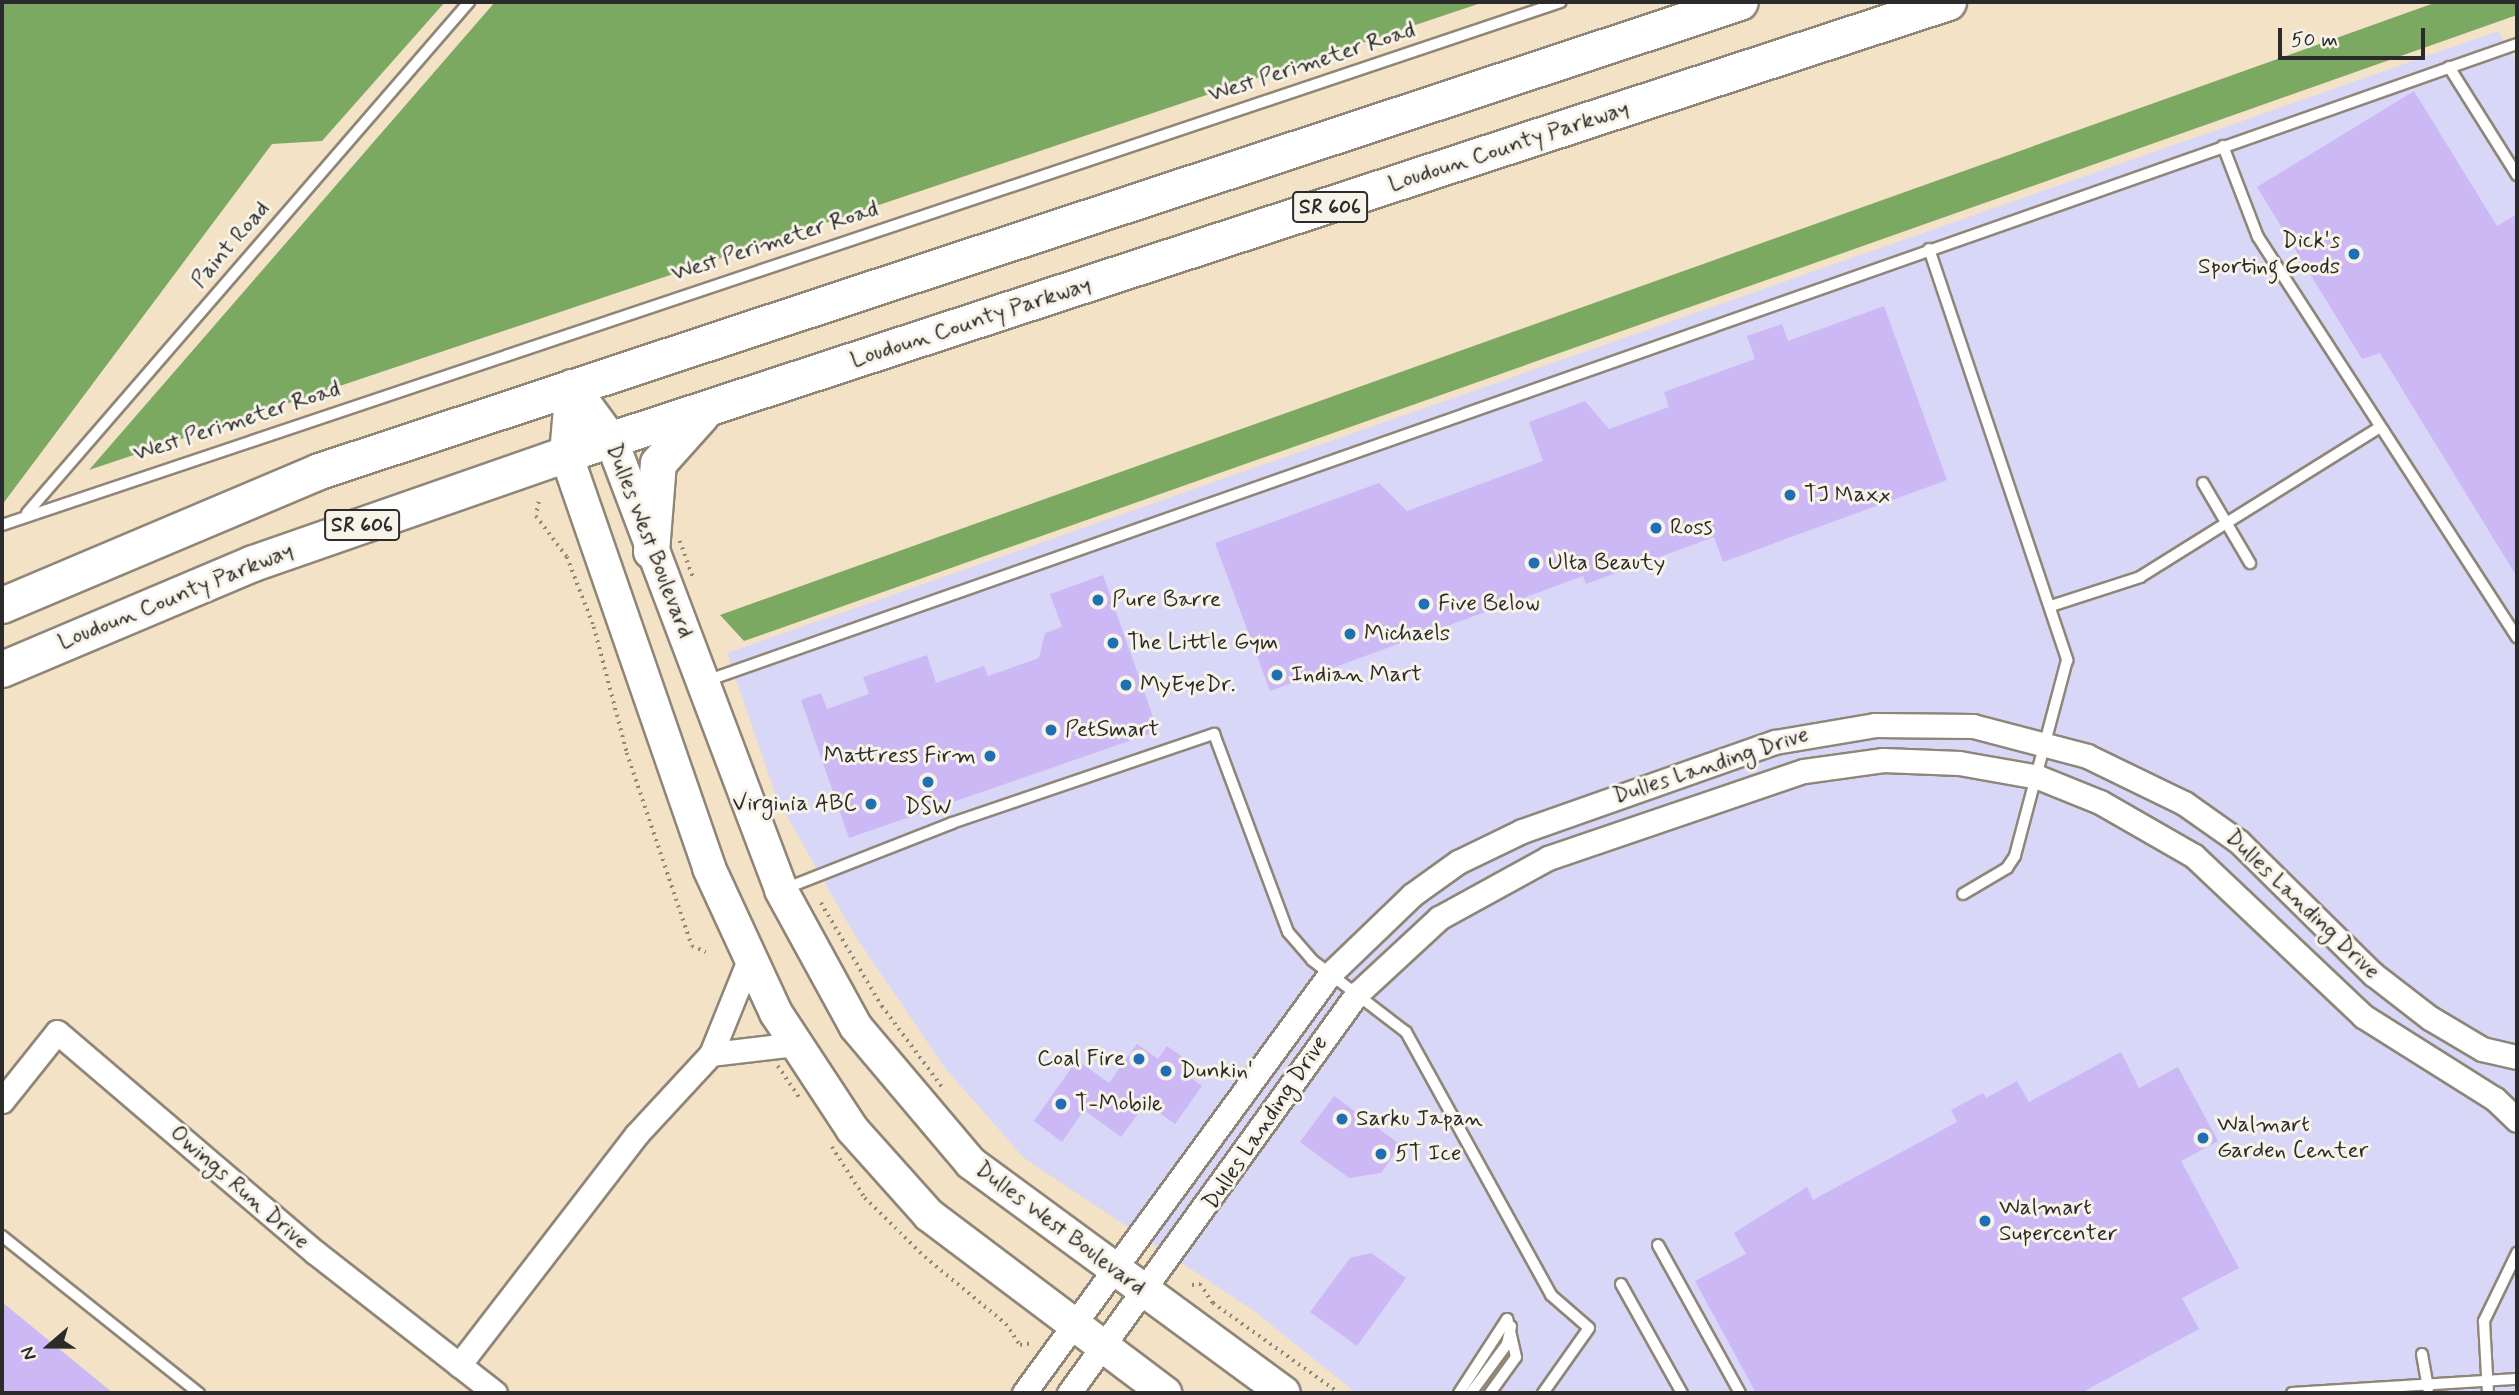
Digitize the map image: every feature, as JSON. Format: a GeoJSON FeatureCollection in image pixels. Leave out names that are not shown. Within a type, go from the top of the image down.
{"type":"FeatureCollection","features":[{"type":"Feature","properties":{"kind":"main road"},"geometry":{"type":"LineString","coordinates":[[2,605],[256,494],[572,386],[1740,2]]}},
{"type":"Feature","properties":{"kind":"main road","name":"Loudoun County Parkway"},"geometry":{"type":"LineString","coordinates":[[2,669],[253,563],[566,454],[1948,2]]}},
{"type":"Feature","properties":{"kind":"main road"},"geometry":{"type":"LineString","coordinates":[[663,539],[658,463],[710,408]]}},
{"type":"Feature","properties":{"kind":"street","name":"Dulles West Boulevard"},"geometry":{"type":"LineString","coordinates":[[572,386],[611,439],[663,539],[706,681],[781,890],[832,989],[907,1094],[979,1170],[1284,1393]]}},
{"type":"Feature","properties":{"kind":"street","name":"Dulles West Boulevard"},"geometry":{"type":"LineString","coordinates":[[572,386],[566,454],[709,868],[748,960],[796,1044],[853,1130],[929,1215],[1165,1393]]}},
{"type":"Feature","properties":{"kind":"street","name":"Dulles Landing Drive"},"geometry":{"type":"LineString","coordinates":[[1024,1393],[1075,1327],[1330,974],[1366,935],[1458,862],[1561,816],[1737,753],[1875,725],[1973,726],[2047,743],[2184,803],[2239,842],[2401,997],[2482,1049],[2517,1057]]}},
{"type":"Feature","properties":{"kind":"street","name":"Dulles Landing Drive"},"geometry":{"type":"LineString","coordinates":[[1069,1393],[1146,1293],[1358,993],[1440,918],[1506,877],[1804,771],[1923,760],[2038,777],[2166,836],[2218,876],[2363,1016],[2495,1099],[2517,1120]]}},
{"type":"Feature","properties":{"kind":"street"},"geometry":{"type":"LineString","coordinates":[[459,1365],[636,1135],[711,1054],[748,960]]}},
{"type":"Feature","properties":{"kind":"street","name":"Owings Run Drive"},"geometry":{"type":"LineString","coordinates":[[2,1101],[57,1032],[316,1253],[495,1393]]}},
{"type":"Feature","properties":{"kind":"street"},"geometry":{"type":"LineString","coordinates":[[711,1054],[796,1044]]}},
{"type":"Feature","properties":{"kind":"lane","name":"Paint Road"},"geometry":{"type":"LineString","coordinates":[[25,515],[469,2]]}},
{"type":"Feature","properties":{"kind":"lane","name":"West Perimeter Road"},"geometry":{"type":"LineString","coordinates":[[2,525],[25,515],[1562,2]]}},
{"type":"Feature","properties":{"kind":"lane"},"geometry":{"type":"LineString","coordinates":[[706,681],[2517,44]]}},
{"type":"Feature","properties":{"kind":"lane"},"geometry":{"type":"LineString","coordinates":[[2449,67],[2517,175]]}},
{"type":"Feature","properties":{"kind":"lane"},"geometry":{"type":"LineString","coordinates":[[2223,146],[2258,237],[2377,429],[2517,637]]}},
{"type":"Feature","properties":{"kind":"lane"},"geometry":{"type":"LineString","coordinates":[[1929,249],[2067,660],[2038,777],[2007,868],[1963,894]]}},
{"type":"Feature","properties":{"kind":"lane"},"geometry":{"type":"LineString","coordinates":[[2051,606],[2140,577],[2377,429]]}},
{"type":"Feature","properties":{"kind":"lane"},"geometry":{"type":"LineString","coordinates":[[2203,483],[2250,563]]}},
{"type":"Feature","properties":{"kind":"lane"},"geometry":{"type":"LineString","coordinates":[[781,890],[952,823],[1214,734],[1280,919],[1330,974],[1358,993],[1415,1046],[1550,1295],[1589,1328],[1543,1393]]}},
{"type":"Feature","properties":{"kind":"lane"},"geometry":{"type":"LineString","coordinates":[[2,1236],[199,1393]]}},
{"type":"Feature","properties":{"kind":"lane"},"geometry":{"type":"LineString","coordinates":[[1658,1244],[1740,1393]]}},
{"type":"Feature","properties":{"kind":"lane"},"geometry":{"type":"LineString","coordinates":[[2488,1393],[2484,1321],[2517,1253]]}},
{"type":"Feature","properties":{"kind":"lane"},"geometry":{"type":"LineString","coordinates":[[1620,1284],[1682,1393]]}},
{"type":"Feature","properties":{"kind":"lane"},"geometry":{"type":"LineString","coordinates":[[1459,1393],[1509,1322]]}},
{"type":"Feature","properties":{"kind":"lane"},"geometry":{"type":"LineString","coordinates":[[1471,1393],[1507,1344],[1509,1322]]}},
{"type":"Feature","properties":{"kind":"lane"},"geometry":{"type":"LineString","coordinates":[[1490,1393],[1516,1357],[1509,1322]]}},
{"type":"Feature","properties":{"kind":"lane"},"geometry":{"type":"LineString","coordinates":[[2423,1354],[2428,1388]]}},
{"type":"Feature","properties":{"kind":"lane"},"geometry":{"type":"LineString","coordinates":[[2292,1393],[2428,1388],[2517,1379]]}},
{"type":"Feature","properties":{"kind":"path"},"geometry":{"type":"LineString","coordinates":[[539,502],[536,516],[567,557],[594,627],[627,753],[692,946],[706,952]]}},
{"type":"Feature","properties":{"kind":"path"},"geometry":{"type":"LineString","coordinates":[[663,539],[698,592]]}},
{"type":"Feature","properties":{"kind":"path"},"geometry":{"type":"LineString","coordinates":[[821,903],[882,1006],[948,1095]]}},
{"type":"Feature","properties":{"kind":"path"},"geometry":{"type":"LineString","coordinates":[[1192,1285],[1200,1284],[1213,1303],[1339,1393]]}},
{"type":"Feature","properties":{"kind":"shaded area"},"geometry":{"type":"Polygon","coordinates":[[[2498,31],[2517,62],[2517,1393],[1356,1393],[1254,1311],[1024,1158],[945,1068],[854,934],[777,799],[727,653],[2498,31]]]}},
{"type":"Feature","properties":{"kind":"green space"},"geometry":{"type":"Polygon","coordinates":[[[2,2],[445,2],[322,141],[272,144],[2,505],[2,2]]]}},
{"type":"Feature","properties":{"kind":"green space"},"geometry":{"type":"Polygon","coordinates":[[[495,2],[1484,2],[89,470],[495,2]]]}},
{"type":"Feature","properties":{"kind":"green space"},"geometry":{"type":"Polygon","coordinates":[[[2437,2],[2517,2],[2517,15],[744,641],[720,615],[2437,2]]]}},
{"type":"Feature","properties":{"kind":"building"},"geometry":{"type":"Polygon","coordinates":[[[2414,91],[2497,226],[2517,214],[2517,577],[2380,353],[2362,359],[2257,187],[2414,91]]]}},
{"type":"Feature","properties":{"kind":"building"},"geometry":{"type":"Polygon","coordinates":[[[1884,306],[1947,480],[1723,562],[1714,537],[1586,584],[1583,576],[1270,691],[1215,543],[1379,483],[1407,511],[1543,461],[1529,422],[1585,401],[1609,429],[1669,407],[1664,392],[1755,359],[1747,336],[1782,324],[1788,341],[1884,306]]]}},
{"type":"Feature","properties":{"kind":"building"},"geometry":{"type":"Polygon","coordinates":[[[1103,575],[1158,731],[849,838],[801,700],[821,693],[827,709],[869,694],[863,677],[927,655],[936,683],[984,666],[988,676],[1039,658],[1045,633],[1062,627],[1050,594],[1103,575]]]}},
{"type":"Feature","properties":{"kind":"building"},"geometry":{"type":"Polygon","coordinates":[[[1137,1044],[1158,1059],[1167,1046],[1191,1063],[1184,1073],[1202,1086],[1175,1124],[1146,1103],[1121,1137],[1084,1110],[1062,1142],[1034,1121],[1077,1060],[1109,1083],[1137,1044]]]}},
{"type":"Feature","properties":{"kind":"building","name":"Walmart Supercenter"},"geometry":{"type":"Polygon","coordinates":[[[2121,1052],[2139,1088],[2178,1067],[2218,1141],[2181,1161],[2239,1268],[2182,1298],[2199,1329],[2081,1393],[1756,1393],[1695,1281],[1746,1254],[1734,1233],[1807,1187],[1813,1200],[1957,1122],[1951,1110],[1983,1093],[1986,1098],[2017,1081],[2029,1102],[2121,1052]]]}},
{"type":"Feature","properties":{"kind":"building"},"geometry":{"type":"Polygon","coordinates":[[[1334,1096],[1401,1145],[1381,1173],[1349,1178],[1300,1142],[1334,1096]]]}},
{"type":"Feature","properties":{"kind":"building"},"geometry":{"type":"Polygon","coordinates":[[[1371,1253],[1406,1278],[1357,1346],[1310,1312],[1350,1258],[1371,1253]]]}},
{"type":"Feature","properties":{"kind":"building"},"geometry":{"type":"Polygon","coordinates":[[[2,1302],[113,1393],[2,1393],[2,1302]]]}},
{"type":"Feature","properties":{"kind":"place","name":"Dick's Sporting Goods"},"geometry":{"type":"Point","coordinates":[2354,254]}},
{"type":"Feature","properties":{"kind":"place","name":"TJ Maxx"},"geometry":{"type":"Point","coordinates":[1790,495]}},
{"type":"Feature","properties":{"kind":"place","name":"Ross"},"geometry":{"type":"Point","coordinates":[1656,528]}},
{"type":"Feature","properties":{"kind":"place","name":"Ulta Beauty"},"geometry":{"type":"Point","coordinates":[1534,563]}},
{"type":"Feature","properties":{"kind":"place","name":"Pure Barre"},"geometry":{"type":"Point","coordinates":[1098,600]}},
{"type":"Feature","properties":{"kind":"place","name":"Five Below"},"geometry":{"type":"Point","coordinates":[1424,604]}},
{"type":"Feature","properties":{"kind":"place","name":"Michaels"},"geometry":{"type":"Point","coordinates":[1350,634]}},
{"type":"Feature","properties":{"kind":"place","name":"The Little Gym"},"geometry":{"type":"Point","coordinates":[1113,643]}},
{"type":"Feature","properties":{"kind":"place","name":"Indian Mart"},"geometry":{"type":"Point","coordinates":[1277,675]}},
{"type":"Feature","properties":{"kind":"place","name":"MyEyeDr."},"geometry":{"type":"Point","coordinates":[1126,685]}},
{"type":"Feature","properties":{"kind":"place","name":"PetSmart"},"geometry":{"type":"Point","coordinates":[1051,730]}},
{"type":"Feature","properties":{"kind":"place","name":"Mattress Firm"},"geometry":{"type":"Point","coordinates":[990,756]}},
{"type":"Feature","properties":{"kind":"place","name":"DSW"},"geometry":{"type":"Point","coordinates":[928,782]}},
{"type":"Feature","properties":{"kind":"place","name":"Virginia ABC"},"geometry":{"type":"Point","coordinates":[871,804]}},
{"type":"Feature","properties":{"kind":"place","name":"Coal Fire"},"geometry":{"type":"Point","coordinates":[1139,1059]}},
{"type":"Feature","properties":{"kind":"place","name":"Dunkin'"},"geometry":{"type":"Point","coordinates":[1166,1071]}},
{"type":"Feature","properties":{"kind":"place","name":"T-Mobile"},"geometry":{"type":"Point","coordinates":[1061,1104]}},
{"type":"Feature","properties":{"kind":"place","name":"Sarku Japan"},"geometry":{"type":"Point","coordinates":[1342,1119]}},
{"type":"Feature","properties":{"kind":"place","name":"Walmart Garden Center"},"geometry":{"type":"Point","coordinates":[2203,1138]}},
{"type":"Feature","properties":{"kind":"place","name":"5T Ice"},"geometry":{"type":"Point","coordinates":[1381,1154]}},
{"type":"Feature","properties":{"kind":"place","name":"Walmart Supercenter"},"geometry":{"type":"Point","coordinates":[1985,1221]}}]}
